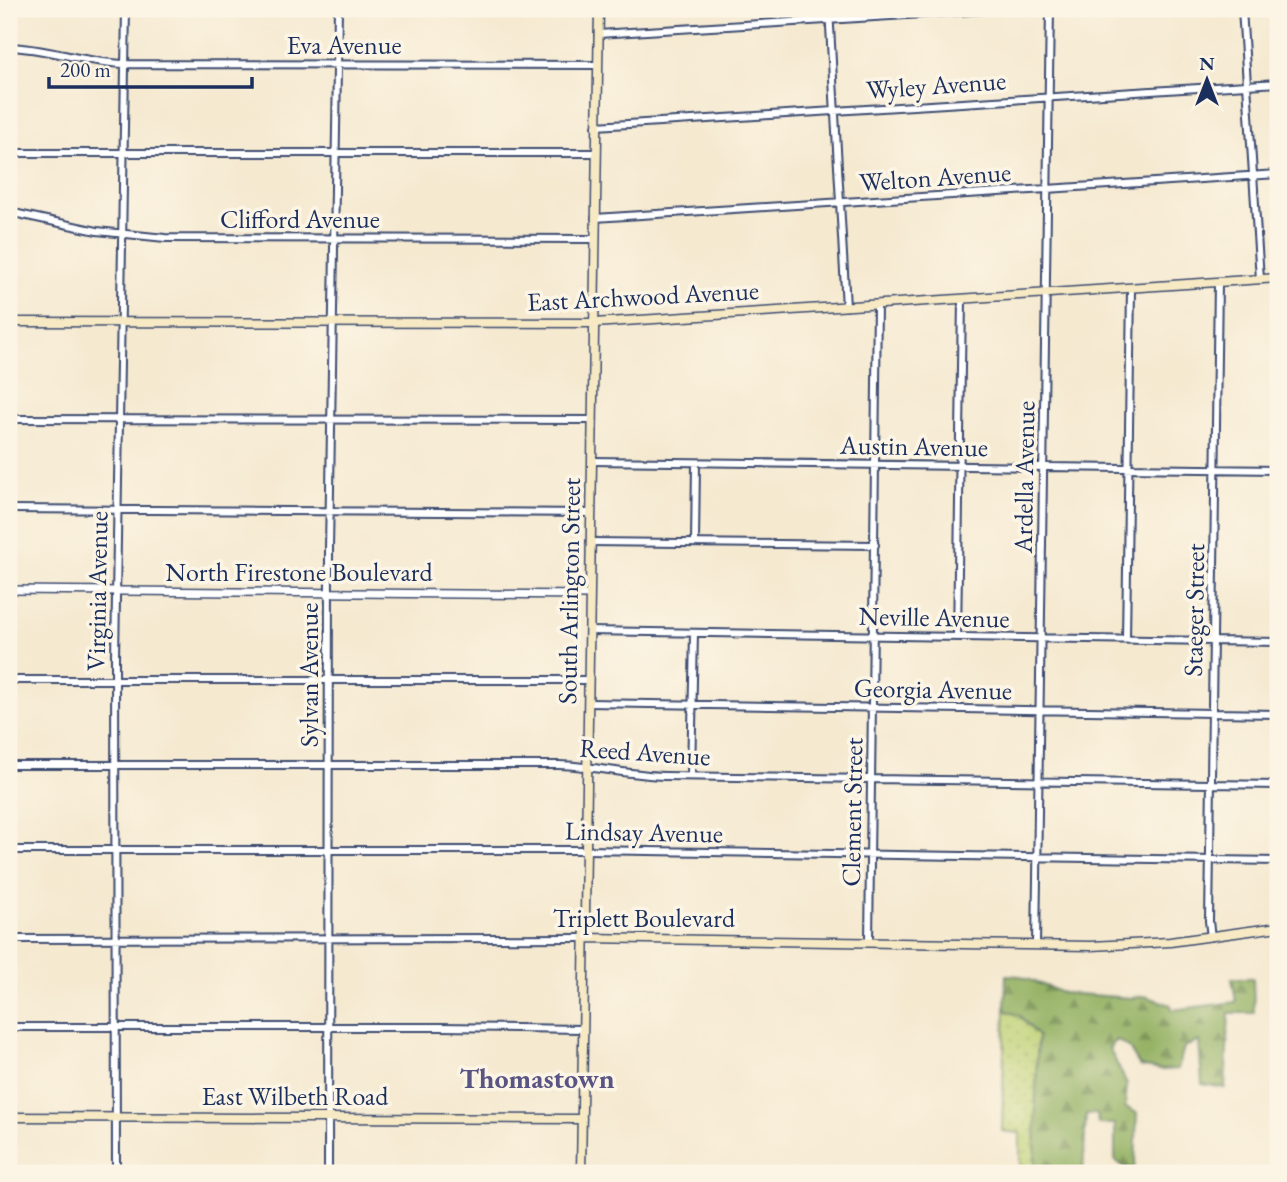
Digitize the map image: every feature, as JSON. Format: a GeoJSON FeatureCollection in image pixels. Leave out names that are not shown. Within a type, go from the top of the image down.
{"type":"FeatureCollection","features":[{"type":"Feature","properties":{"kind":"main road","name":"South Arlington Street"},"geometry":{"type":"LineString","coordinates":[[581,1173],[599,9]]}},
{"type":"Feature","properties":{"kind":"main road","name":"East Archwood Avenue"},"geometry":{"type":"LineString","coordinates":[[9,322],[594,323],[1278,278]]}},
{"type":"Feature","properties":{"kind":"main road","name":"Triplett Boulevard"},"geometry":{"type":"LineString","coordinates":[[586,938],[1128,945],[1278,927]]}},
{"type":"Feature","properties":{"kind":"main road","name":"East Wilbeth Road"},"geometry":{"type":"LineString","coordinates":[[9,1117],[582,1119]]}},
{"type":"Feature","properties":{"kind":"street","name":"Virginia Avenue"},"geometry":{"type":"LineString","coordinates":[[116,1173],[115,680],[126,9]]}},
{"type":"Feature","properties":{"kind":"street","name":"Sylvan Avenue"},"geometry":{"type":"LineString","coordinates":[[328,1173],[328,680],[338,9]]}},
{"type":"Feature","properties":{"kind":"street"},"geometry":{"type":"LineString","coordinates":[[829,9],[846,307]]}},
{"type":"Feature","properties":{"kind":"street"},"geometry":{"type":"LineString","coordinates":[[598,34],[1003,9]]}},
{"type":"Feature","properties":{"kind":"street","name":"Ardella Avenue"},"geometry":{"type":"LineString","coordinates":[[1036,945],[1050,9]]}},
{"type":"Feature","properties":{"kind":"street"},"geometry":{"type":"LineString","coordinates":[[1242,9],[1260,279]]}},
{"type":"Feature","properties":{"kind":"street","name":"Eva Avenue"},"geometry":{"type":"LineString","coordinates":[[9,47],[38,49],[93,62],[125,64],[598,65]]}},
{"type":"Feature","properties":{"kind":"street","name":"Wyley Avenue"},"geometry":{"type":"LineString","coordinates":[[596,126],[1278,83]]}},
{"type":"Feature","properties":{"kind":"street"},"geometry":{"type":"LineString","coordinates":[[9,153],[596,153]]}},
{"type":"Feature","properties":{"kind":"street","name":"Welton Avenue"},"geometry":{"type":"LineString","coordinates":[[595,218],[1278,174]]}},
{"type":"Feature","properties":{"kind":"street","name":"Clifford Avenue"},"geometry":{"type":"LineString","coordinates":[[9,212],[122,235],[165,238],[594,239]]}},
{"type":"Feature","properties":{"kind":"street","name":"Staeger Street"},"geometry":{"type":"LineString","coordinates":[[1211,937],[1209,921],[1218,283]]}},
{"type":"Feature","properties":{"kind":"street"},"geometry":{"type":"LineString","coordinates":[[1126,639],[1131,288]]}},
{"type":"Feature","properties":{"kind":"street"},"geometry":{"type":"LineString","coordinates":[[957,637],[962,300]]}},
{"type":"Feature","properties":{"kind":"street","name":"Clement Street"},"geometry":{"type":"LineString","coordinates":[[869,942],[877,305]]}},
{"type":"Feature","properties":{"kind":"street"},"geometry":{"type":"LineString","coordinates":[[9,419],[592,420]]}},
{"type":"Feature","properties":{"kind":"street","name":"Austin Avenue"},"geometry":{"type":"LineString","coordinates":[[592,461],[1278,470]]}},
{"type":"Feature","properties":{"kind":"street"},"geometry":{"type":"LineString","coordinates":[[695,543],[696,463]]}},
{"type":"Feature","properties":{"kind":"street"},"geometry":{"type":"LineString","coordinates":[[9,509],[591,513]]}},
{"type":"Feature","properties":{"kind":"street"},"geometry":{"type":"LineString","coordinates":[[590,542],[875,545]]}},
{"type":"Feature","properties":{"kind":"street","name":"North Firestone Boulevard"},"geometry":{"type":"LineString","coordinates":[[9,590],[589,595]]}},
{"type":"Feature","properties":{"kind":"street","name":"Neville Avenue"},"geometry":{"type":"LineString","coordinates":[[589,631],[1278,642]]}},
{"type":"Feature","properties":{"kind":"street"},"geometry":{"type":"LineString","coordinates":[[691,775],[694,633]]}},
{"type":"Feature","properties":{"kind":"street"},"geometry":{"type":"LineString","coordinates":[[9,680],[588,680]]}},
{"type":"Feature","properties":{"kind":"street","name":"Georgia Avenue"},"geometry":{"type":"LineString","coordinates":[[588,703],[1278,714]]}},
{"type":"Feature","properties":{"kind":"street","name":"Reed Avenue"},"geometry":{"type":"LineString","coordinates":[[9,765],[588,766],[638,775],[1278,785]]}},
{"type":"Feature","properties":{"kind":"street","name":"Lindsay Avenue"},"geometry":{"type":"LineString","coordinates":[[9,850],[586,850],[1278,861]]}},
{"type":"Feature","properties":{"kind":"street","name":"Triplett Boulevard"},"geometry":{"type":"LineString","coordinates":[[9,939],[586,938]]}},
{"type":"Feature","properties":{"kind":"street"},"geometry":{"type":"LineString","coordinates":[[9,1027],[582,1029]]}},
{"type":"Feature","properties":{"kind":"green space"},"geometry":{"type":"Polygon","coordinates":[[[1006,975],[1020,976],[1063,993],[1132,998],[1145,996],[1171,1005],[1172,1010],[1236,1002],[1232,978],[1253,978],[1254,1013],[1229,1013],[1225,1088],[1202,1084],[1199,1041],[1184,1047],[1178,1069],[1161,1070],[1140,1066],[1129,1048],[1117,1040],[1109,1048],[1127,1084],[1125,1107],[1137,1113],[1135,1164],[1131,1172],[1115,1160],[1115,1124],[1098,1124],[1097,1114],[1086,1114],[1083,1173],[1035,1173],[1038,1036],[1020,1016],[1005,1010],[1006,975]]]}},
{"type":"Feature","properties":{"kind":"green space"},"geometry":{"type":"Polygon","coordinates":[[[1005,1010],[1020,1016],[1038,1036],[1035,1173],[1020,1173],[1020,1133],[1002,1131],[1005,1010]]]}},
{"type":"Feature","properties":{"kind":"district","name":"Thomastown"},"geometry":{"type":"Point","coordinates":[537,1078]}}]}
